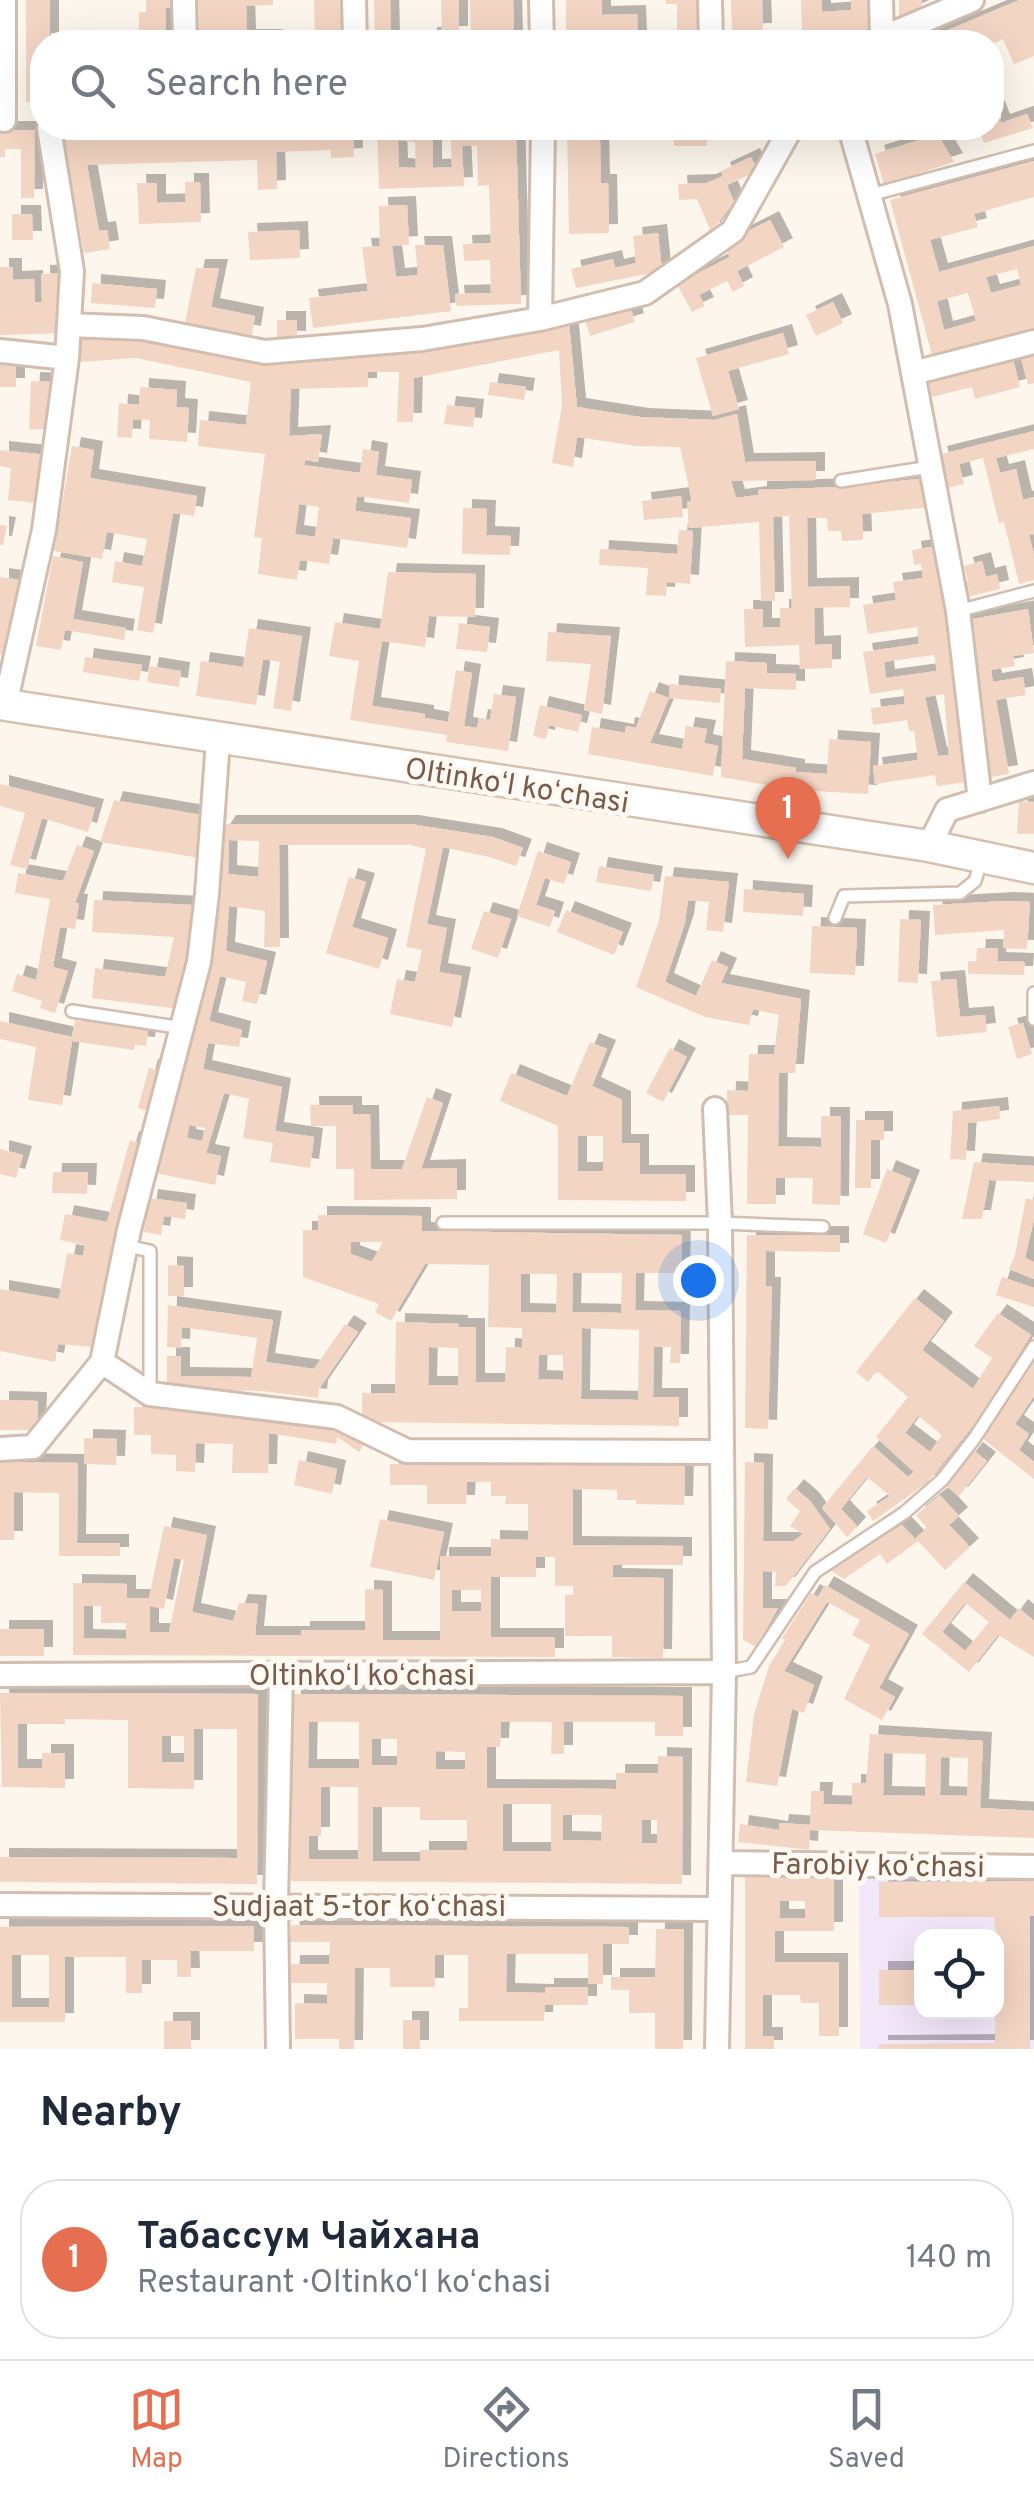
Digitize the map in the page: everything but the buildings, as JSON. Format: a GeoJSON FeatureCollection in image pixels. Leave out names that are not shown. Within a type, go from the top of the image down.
{"type":"FeatureCollection","features":[{"type":"Feature","properties":{"kind":"main road","name":"Oltinkoʻl koʻchasi"},"geometry":{"type":"LineString","coordinates":[[2,705],[929,846],[1034,868]]}},
{"type":"Feature","properties":{"kind":"street"},"geometry":{"type":"LineString","coordinates":[[4,0],[2,120],[30,124]]}},
{"type":"Feature","properties":{"kind":"street"},"geometry":{"type":"LineString","coordinates":[[184,0],[185,30]]}},
{"type":"Feature","properties":{"kind":"street"},"geometry":{"type":"LineString","coordinates":[[354,0],[354,30]]}},
{"type":"Feature","properties":{"kind":"street"},"geometry":{"type":"LineString","coordinates":[[541,0],[542,30]]}},
{"type":"Feature","properties":{"kind":"street"},"geometry":{"type":"LineString","coordinates":[[710,0],[710,30]]}},
{"type":"Feature","properties":{"kind":"street"},"geometry":{"type":"LineString","coordinates":[[878,30],[882,0]]}},
{"type":"Feature","properties":{"kind":"street"},"geometry":{"type":"LineString","coordinates":[[899,30],[972,0]]}},
{"type":"Feature","properties":{"kind":"street"},"geometry":{"type":"LineString","coordinates":[[2,705],[44,530],[70,325],[72,271],[49,140]]}},
{"type":"Feature","properties":{"kind":"street"},"geometry":{"type":"LineString","coordinates":[[540,319],[543,140]]}},
{"type":"Feature","properties":{"kind":"street"},"geometry":{"type":"LineString","coordinates":[[70,325],[143,328],[264,352],[422,339],[540,319],[645,293],[734,230],[784,140]]}},
{"type":"Feature","properties":{"kind":"street"},"geometry":{"type":"LineString","coordinates":[[854,140],[900,304],[958,611],[980,800]]}},
{"type":"Feature","properties":{"kind":"street"},"geometry":{"type":"LineString","coordinates":[[913,373],[1034,342]]}},
{"type":"Feature","properties":{"kind":"street"},"geometry":{"type":"LineString","coordinates":[[0,351],[67,358]]}},
{"type":"Feature","properties":{"kind":"street"},"geometry":{"type":"LineString","coordinates":[[0,1449],[33,1447],[102,1362],[198,962],[208,894],[218,740]]}},
{"type":"Feature","properties":{"kind":"street"},"geometry":{"type":"LineString","coordinates":[[929,846],[947,810],[1034,783]]}},
{"type":"Feature","properties":{"kind":"street"},"geometry":{"type":"LineString","coordinates":[[715,1109],[720,1223],[724,1672],[718,2049]]}},
{"type":"Feature","properties":{"kind":"street"},"geometry":{"type":"LineString","coordinates":[[102,1362],[150,1394],[337,1416],[407,1451],[720,1452]]}},
{"type":"Feature","properties":{"kind":"street","name":"Oltinkoʻl koʻchasi"},"geometry":{"type":"LineString","coordinates":[[0,1675],[724,1672]]}},
{"type":"Feature","properties":{"kind":"street"},"geometry":{"type":"LineString","coordinates":[[278,2049],[276,1904],[281,1676]]}},
{"type":"Feature","properties":{"kind":"street","name":"Farobiy koʻchasi"},"geometry":{"type":"LineString","coordinates":[[722,1863],[1034,1867]]}},
{"type":"Feature","properties":{"kind":"street","name":"Sudjaat 5-tor koʻchasi"},"geometry":{"type":"LineString","coordinates":[[0,1905],[718,1908]]}},
{"type":"Feature","properties":{"kind":"lane"},"geometry":{"type":"LineString","coordinates":[[870,195],[1034,151]]}},
{"type":"Feature","properties":{"kind":"lane"},"geometry":{"type":"LineString","coordinates":[[841,481],[930,467]]}},
{"type":"Feature","properties":{"kind":"lane"},"geometry":{"type":"LineString","coordinates":[[958,611],[1034,591]]}},
{"type":"Feature","properties":{"kind":"lane"},"geometry":{"type":"LineString","coordinates":[[835,918],[844,896],[960,893],[975,881],[982,858]]}},
{"type":"Feature","properties":{"kind":"lane"},"geometry":{"type":"LineString","coordinates":[[1034,993],[1034,1019]]}},
{"type":"Feature","properties":{"kind":"lane"},"geometry":{"type":"LineString","coordinates":[[72,1011],[183,1028]]}},
{"type":"Feature","properties":{"kind":"lane"},"geometry":{"type":"LineString","coordinates":[[442,1223],[823,1226]]}},
{"type":"Feature","properties":{"kind":"lane"},"geometry":{"type":"LineString","coordinates":[[127,1246],[150,1251],[150,1394]]}},
{"type":"Feature","properties":{"kind":"lane"},"geometry":{"type":"LineString","coordinates":[[724,1672],[751,1667],[815,1572],[904,1513],[942,1480],[1034,1347]]}},
{"type":"Feature","properties":{"kind":"shaded area"},"geometry":{"type":"Polygon","coordinates":[[[859,1877],[1034,1877],[1034,2049],[860,2049],[859,1877]]]}},
{"type":"Feature","properties":{"kind":"place","name":"Табассум Чайхана"},"geometry":{"type":"Point","coordinates":[788,859]}}]}
